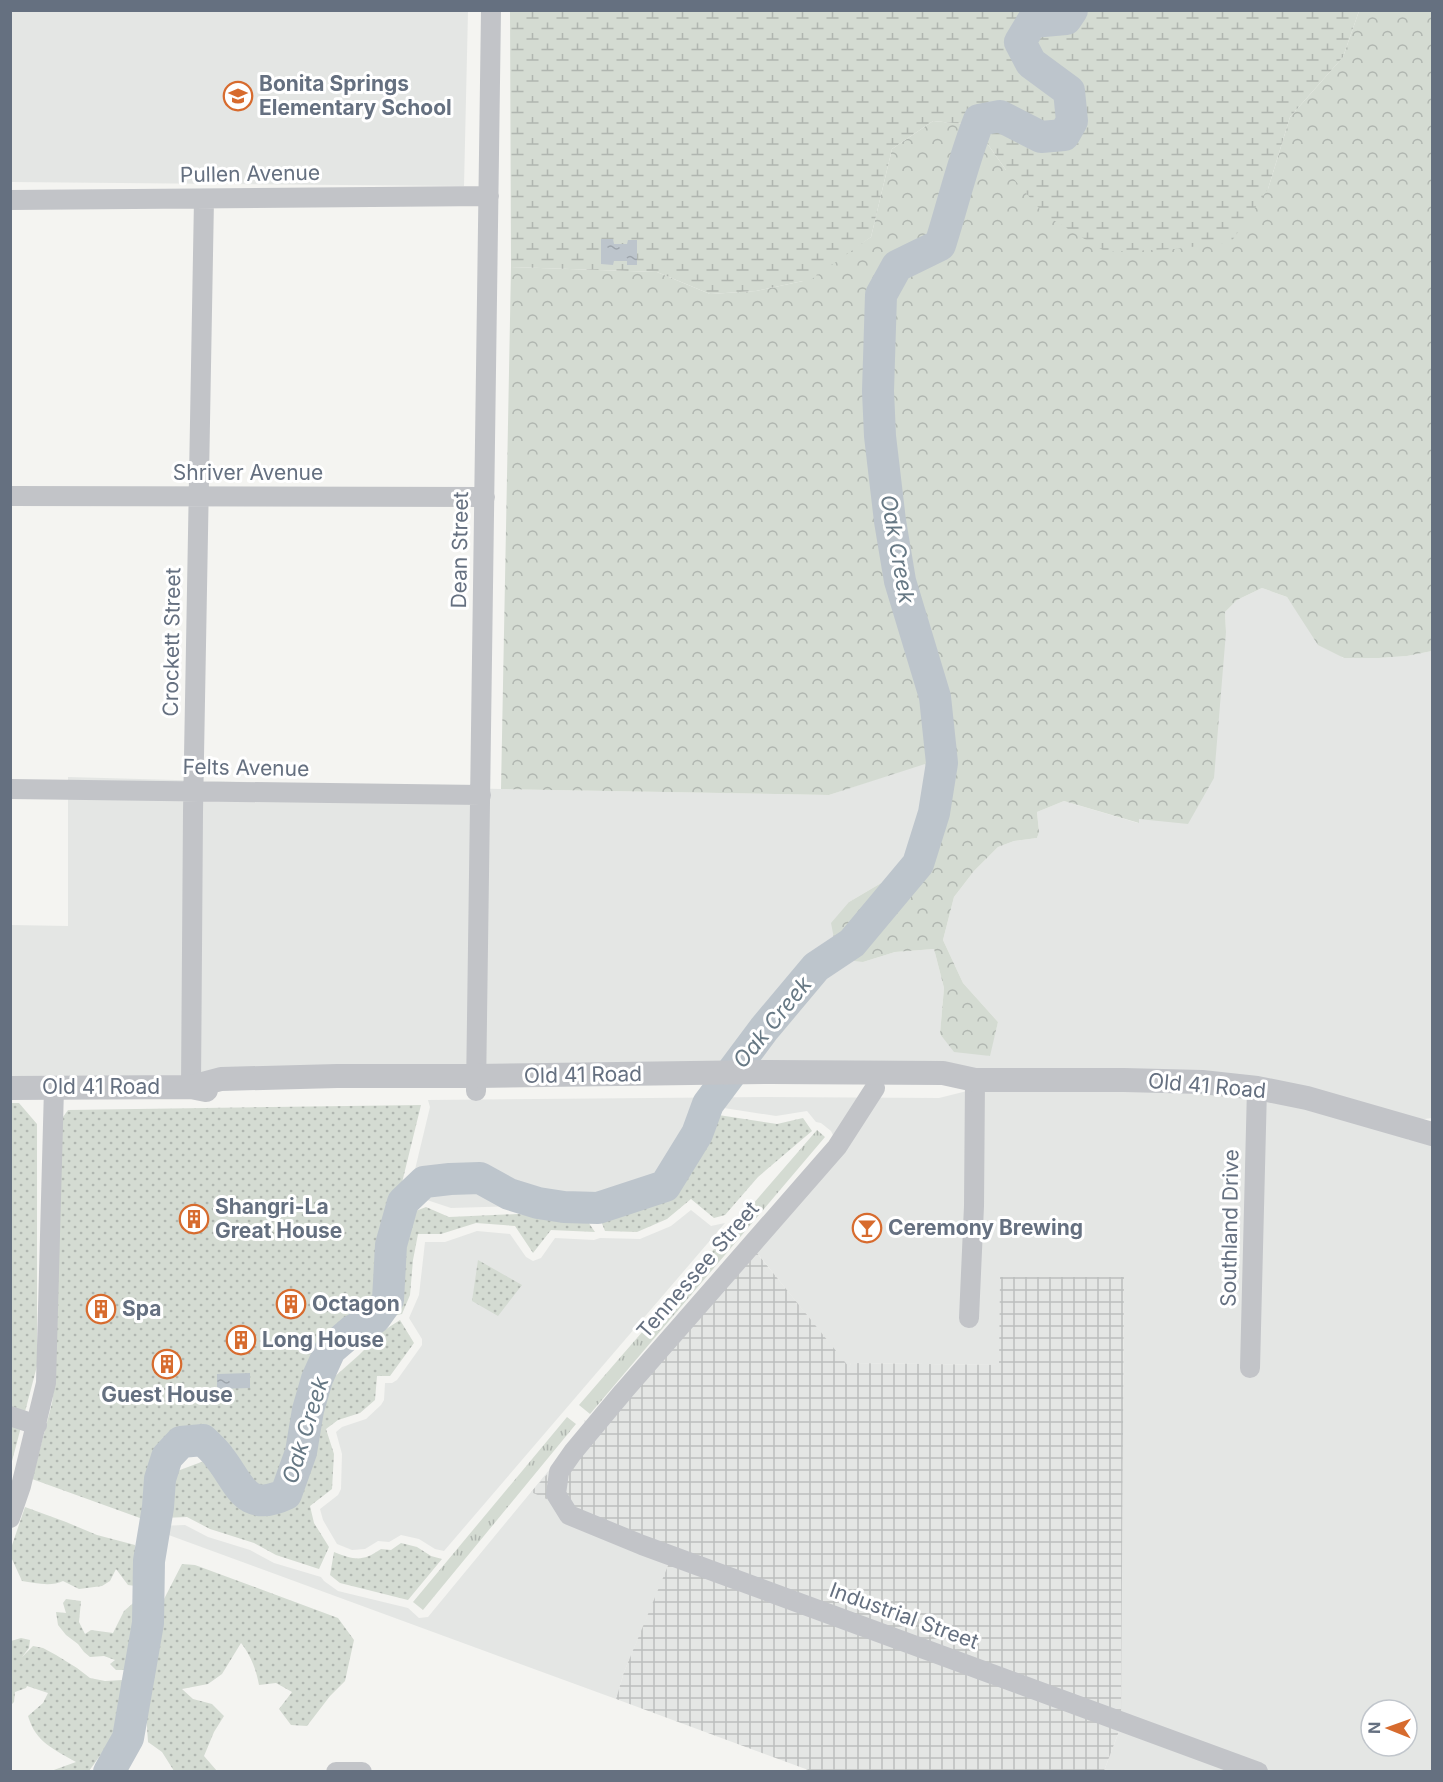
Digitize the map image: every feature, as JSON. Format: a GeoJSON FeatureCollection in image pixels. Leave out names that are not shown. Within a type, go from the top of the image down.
{"type":"FeatureCollection","features":[{"type":"Feature","properties":{"kind":"street","name":"Dean Street"},"geometry":{"type":"LineString","coordinates":[[475,1083],[491,10]]}},
{"type":"Feature","properties":{"kind":"street","name":"Pullen Avenue"},"geometry":{"type":"LineString","coordinates":[[10,200],[489,196]]}},
{"type":"Feature","properties":{"kind":"street","name":"Crockett Street"},"geometry":{"type":"LineString","coordinates":[[191,1087],[193,791],[204,199]]}},
{"type":"Feature","properties":{"kind":"street","name":"Shriver Avenue"},"geometry":{"type":"LineString","coordinates":[[10,496],[485,497]]}},
{"type":"Feature","properties":{"kind":"street","name":"Felts Avenue"},"geometry":{"type":"LineString","coordinates":[[10,789],[481,795]]}},
{"type":"Feature","properties":{"kind":"street","name":"Old 41 Road"},"geometry":{"type":"LineString","coordinates":[[10,1088],[191,1087],[221,1079],[337,1076],[475,1083],[768,1080],[943,1073],[975,1080],[1202,1082],[1257,1088],[1307,1098],[1427,1130]]}},
{"type":"Feature","properties":{"kind":"street","name":"Old 41 Road"},"geometry":{"type":"LineString","coordinates":[[768,1080],[875,1088],[939,1088],[975,1080]]}},
{"type":"Feature","properties":{"kind":"street"},"geometry":{"type":"LineString","coordinates":[[969,1318],[974,1206],[975,1080]]}},
{"type":"Feature","properties":{"kind":"street"},"geometry":{"type":"LineString","coordinates":[[10,1518],[21,1486],[46,1383],[54,1088]]}},
{"type":"Feature","properties":{"kind":"street","name":"Tennessee Street"},"geometry":{"type":"LineString","coordinates":[[558,1482],[559,1472],[573,1452],[837,1147],[875,1088]]}},
{"type":"Feature","properties":{"kind":"street","name":"Southland Drive"},"geometry":{"type":"LineString","coordinates":[[1250,1368],[1257,1088]]}},
{"type":"Feature","properties":{"kind":"street"},"geometry":{"type":"LineString","coordinates":[[10,1416],[37,1425]]}},
{"type":"Feature","properties":{"kind":"street","name":"Industrial Street"},"geometry":{"type":"LineString","coordinates":[[558,1482],[556,1494],[569,1515],[621,1537],[1258,1772]]}},
{"type":"Feature","properties":{"kind":"street"},"geometry":{"type":"LineString","coordinates":[[336,1772],[362,1772]]}},
{"type":"Feature","properties":{"kind":"shaded area","name":"Bonita Springs Elementary School"},"geometry":{"type":"Polygon","coordinates":[[[11,10],[468,11],[464,186],[11,182],[11,10]]]}},
{"type":"Feature","properties":{"kind":"shaded area"},"geometry":{"type":"Polygon","coordinates":[[[1262,588],[1287,597],[1303,620],[1343,658],[1407,656],[1432,651],[1432,1118],[1417,1120],[1258,1079],[191,1077],[11,1079],[11,925],[68,926],[68,777],[829,795],[925,763],[936,792],[928,838],[910,866],[849,902],[863,962],[895,952],[934,949],[944,988],[940,1035],[989,1056],[998,1022],[963,983],[943,940],[954,897],[974,871],[998,847],[1014,841],[1037,838],[1039,832],[1037,812],[1064,801],[1138,823],[1226,632],[1225,612],[1237,600],[1262,588]]]}},
{"type":"Feature","properties":{"kind":"shaded area"},"geometry":{"type":"Polygon","coordinates":[[[975,1089],[1201,1092],[1304,1107],[1407,1136],[1408,1140],[1415,1139],[1432,1144],[1432,1771],[1104,1771],[1121,1726],[1124,1277],[999,1365],[851,1363],[849,1368],[754,1249],[532,1492],[673,1556],[624,1672],[616,1699],[155,1530],[159,1526],[185,1525],[208,1537],[250,1550],[274,1563],[321,1577],[338,1591],[408,1608],[419,1618],[428,1617],[583,1429],[584,1420],[589,1422],[834,1137],[831,1131],[816,1122],[807,1111],[776,1116],[711,1106],[704,1111],[670,1176],[646,1190],[604,1205],[594,1215],[585,1208],[517,1206],[451,1208],[427,1200],[406,1207],[430,1107],[428,1100],[939,1098],[975,1089]]]}},
{"type":"Feature","properties":{"kind":"shaded area"},"geometry":{"type":"Polygon","coordinates":[[[691,1210],[711,1226],[725,1223],[444,1551],[435,1549],[419,1539],[401,1535],[389,1542],[378,1541],[365,1549],[352,1550],[337,1544],[323,1520],[320,1509],[338,1495],[341,1489],[342,1454],[336,1432],[342,1427],[366,1419],[381,1405],[384,1400],[385,1383],[397,1380],[422,1345],[422,1339],[409,1318],[419,1295],[425,1242],[445,1242],[477,1231],[510,1234],[526,1257],[533,1261],[541,1258],[555,1238],[640,1239],[671,1226],[691,1210]]]}},
{"type":"Feature","properties":{"kind":"shaded area"},"geometry":{"type":"Polygon","coordinates":[[[753,1248],[849,1367],[851,1363],[999,1365],[1000,1277],[1124,1277],[1121,1726],[1104,1771],[811,1771],[616,1699],[624,1672],[672,1556],[531,1492],[753,1248]]]}},
{"type":"Feature","properties":{"kind":"green space"},"geometry":{"type":"Polygon","coordinates":[[[510,11],[1359,11],[1343,57],[1290,117],[1268,189],[1231,242],[1175,249],[1106,252],[1045,215],[1006,170],[974,125],[933,121],[892,149],[871,237],[805,284],[803,281],[756,291],[710,294],[657,272],[511,267],[510,11]]]}},
{"type":"Feature","properties":{"kind":"green space"},"geometry":{"type":"Polygon","coordinates":[[[1359,11],[1432,11],[1432,651],[1407,656],[1344,658],[1318,645],[1287,597],[1262,588],[1237,600],[1225,612],[1226,632],[1214,778],[1188,824],[1139,819],[1139,823],[1064,801],[1037,812],[1039,832],[1037,838],[1014,841],[998,847],[974,871],[954,897],[943,940],[963,983],[998,1022],[990,1056],[954,1052],[940,1034],[944,988],[934,949],[895,952],[863,962],[838,959],[831,923],[849,902],[910,866],[928,838],[936,792],[925,764],[829,795],[501,789],[511,267],[657,272],[710,294],[756,291],[803,281],[871,237],[892,149],[933,121],[974,125],[1006,170],[1268,189],[1290,117],[1343,57],[1359,11]]]}},
{"type":"Feature","properties":{"kind":"green space"},"geometry":{"type":"Polygon","coordinates":[[[10,1103],[19,1103],[37,1124],[37,1366],[11,1465],[10,1103]]]}},
{"type":"Feature","properties":{"kind":"green space"},"geometry":{"type":"Polygon","coordinates":[[[421,1105],[386,1248],[384,1297],[363,1317],[322,1348],[300,1413],[296,1453],[282,1492],[268,1495],[254,1494],[247,1489],[225,1455],[206,1435],[178,1439],[163,1454],[155,1480],[151,1522],[32,1479],[52,1403],[55,1381],[58,1124],[68,1110],[421,1105]]]}},
{"type":"Feature","properties":{"kind":"green space"},"geometry":{"type":"Polygon","coordinates":[[[712,1114],[777,1124],[803,1118],[812,1131],[758,1177],[725,1215],[714,1218],[691,1199],[667,1219],[637,1232],[605,1231],[601,1221],[607,1213],[651,1197],[676,1181],[712,1114]]]}},
{"type":"Feature","properties":{"kind":"green space"},"geometry":{"type":"Polygon","coordinates":[[[817,1130],[825,1137],[590,1414],[579,1405],[817,1130]]]}},
{"type":"Feature","properties":{"kind":"green space"},"geometry":{"type":"Polygon","coordinates":[[[426,1207],[449,1217],[518,1214],[584,1216],[595,1232],[551,1230],[533,1253],[515,1226],[476,1223],[441,1234],[418,1234],[410,1295],[402,1314],[392,1316],[395,1268],[408,1214],[426,1207]]]}},
{"type":"Feature","properties":{"kind":"green space"},"geometry":{"type":"Polygon","coordinates":[[[478,1260],[522,1285],[498,1316],[472,1301],[478,1260]]]}},
{"type":"Feature","properties":{"kind":"green space"},"geometry":{"type":"Polygon","coordinates":[[[400,1320],[414,1343],[390,1376],[377,1376],[375,1400],[360,1413],[338,1420],[326,1429],[334,1454],[332,1489],[310,1506],[314,1523],[329,1547],[319,1569],[276,1555],[254,1543],[210,1529],[187,1517],[163,1518],[164,1496],[172,1473],[204,1461],[217,1464],[227,1484],[240,1501],[278,1506],[294,1485],[305,1460],[307,1414],[328,1391],[332,1379],[383,1331],[400,1320]]]}},
{"type":"Feature","properties":{"kind":"green space"},"geometry":{"type":"Polygon","coordinates":[[[567,1417],[576,1424],[423,1610],[413,1602],[567,1417]]]}},
{"type":"Feature","properties":{"kind":"green space"},"geometry":{"type":"Polygon","coordinates":[[[25,1507],[97,1535],[135,1545],[143,1587],[128,1585],[116,1569],[110,1581],[102,1586],[79,1589],[63,1581],[48,1584],[22,1581],[10,1551],[25,1507]]]}},
{"type":"Feature","properties":{"kind":"green space"},"geometry":{"type":"Polygon","coordinates":[[[401,1543],[417,1547],[431,1556],[442,1559],[408,1600],[340,1583],[330,1575],[334,1552],[348,1557],[363,1558],[381,1549],[391,1550],[401,1543]]]}},
{"type":"Feature","properties":{"kind":"green space"},"geometry":{"type":"Polygon","coordinates":[[[182,1564],[195,1565],[338,1618],[354,1640],[345,1681],[307,1726],[291,1725],[279,1709],[292,1692],[276,1683],[259,1685],[253,1663],[241,1643],[222,1674],[208,1684],[182,1689],[193,1699],[212,1704],[224,1716],[204,1756],[217,1771],[174,1771],[162,1752],[148,1742],[146,1712],[156,1658],[156,1623],[163,1601],[182,1564]]]}},
{"type":"Feature","properties":{"kind":"green space"},"geometry":{"type":"Polygon","coordinates":[[[139,1598],[142,1607],[136,1622],[137,1637],[129,1649],[138,1661],[132,1670],[116,1670],[110,1664],[115,1660],[104,1656],[90,1657],[58,1625],[56,1612],[66,1613],[63,1603],[66,1599],[81,1601],[79,1622],[85,1634],[91,1630],[113,1633],[124,1611],[139,1598]]]}},
{"type":"Feature","properties":{"kind":"green space"},"geometry":{"type":"Polygon","coordinates":[[[21,1638],[30,1640],[29,1648],[22,1657],[33,1646],[43,1648],[90,1678],[105,1681],[123,1680],[132,1688],[114,1736],[89,1771],[51,1771],[76,1762],[53,1749],[41,1739],[31,1725],[28,1716],[43,1703],[48,1693],[27,1686],[15,1692],[14,1702],[11,1705],[11,1641],[21,1638]]]}},
{"type":"Feature","properties":{"kind":"water"},"geometry":{"type":"Polygon","coordinates":[[[601,239],[613,239],[614,244],[627,244],[628,240],[637,240],[637,265],[627,265],[627,261],[614,261],[613,265],[601,264],[601,239]]]}},
{"type":"Feature","properties":{"kind":"water"},"geometry":{"type":"Polygon","coordinates":[[[250,1373],[250,1388],[217,1389],[217,1374],[250,1373]]]}},
{"type":"Feature","properties":{"kind":"waterway","name":"Oak Creek"},"geometry":{"type":"LineString","coordinates":[[109,1772],[128,1738],[148,1623],[149,1561],[160,1479],[167,1457],[181,1442],[203,1440],[217,1455],[238,1485],[252,1498],[272,1499],[286,1494],[301,1452],[308,1410],[317,1379],[330,1350],[352,1331],[375,1318],[388,1300],[391,1245],[403,1202],[424,1182],[450,1179],[480,1178],[509,1194],[538,1203],[564,1207],[598,1208],[665,1186],[697,1134],[708,1104],[764,1029],[816,967],[852,943],[918,864],[934,813],[942,763],[935,697],[900,581],[890,521],[880,436],[878,391],[881,295],[897,266],[940,245],[979,120],[1000,116],[1041,137],[1064,135],[1072,121],[1069,91],[1031,63],[1020,42],[1032,22],[1066,19],[1072,10]]}},
{"type":"Feature","properties":{"kind":"place","name":"Bonita Springs Elementary School"},"geometry":{"type":"Point","coordinates":[238,96]}},
{"type":"Feature","properties":{"kind":"place","name":"Shangri-La Great House"},"geometry":{"type":"Point","coordinates":[194,1219]}},
{"type":"Feature","properties":{"kind":"place","name":"Ceremony Brewing"},"geometry":{"type":"Point","coordinates":[867,1228]}},
{"type":"Feature","properties":{"kind":"place","name":"Octagon"},"geometry":{"type":"Point","coordinates":[291,1304]}},
{"type":"Feature","properties":{"kind":"place","name":"Spa"},"geometry":{"type":"Point","coordinates":[101,1309]}},
{"type":"Feature","properties":{"kind":"place","name":"Long House"},"geometry":{"type":"Point","coordinates":[241,1340]}},
{"type":"Feature","properties":{"kind":"place","name":"Guest House"},"geometry":{"type":"Point","coordinates":[167,1364]}}]}
